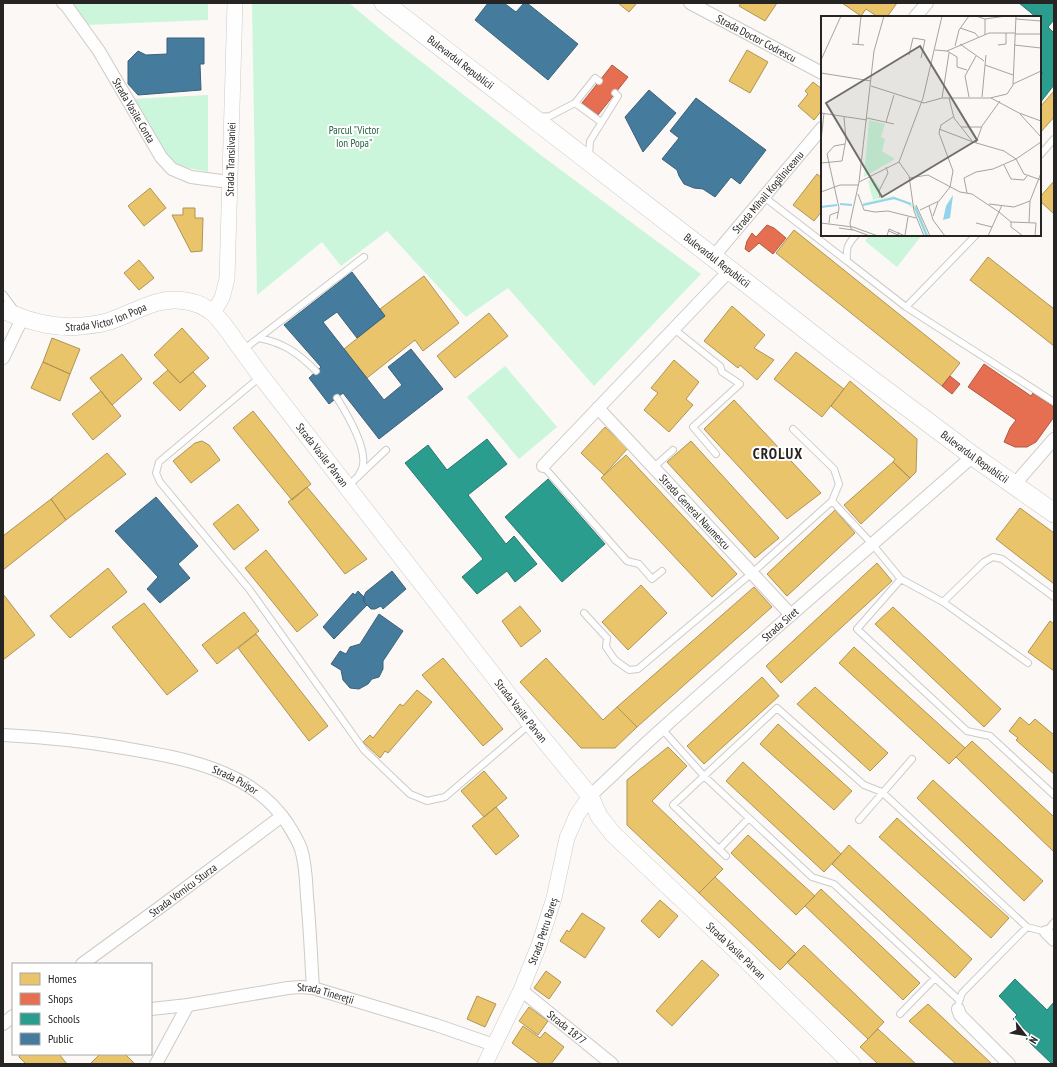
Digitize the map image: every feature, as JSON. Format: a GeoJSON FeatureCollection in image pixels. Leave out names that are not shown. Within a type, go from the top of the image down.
{"type":"FeatureCollection","features":[{"type":"Feature","properties":{"kind":"main road","name":"Bulevardul Republicii"},"geometry":{"type":"LineString","coordinates":[[384,3],[845,360],[973,456],[1054,514]]}},
{"type":"Feature","properties":{"kind":"main road","name":"Strada Victor Ion Popa"},"geometry":{"type":"LineString","coordinates":[[3,310],[22,319],[40,324],[62,327],[108,322],[155,303],[169,300],[184,301],[198,305],[213,313],[224,326]]}},
{"type":"Feature","properties":{"kind":"main road","name":"Strada Vasile Pârvan"},"geometry":{"type":"LineString","coordinates":[[224,326],[261,376],[352,482],[531,724],[590,796],[599,816],[613,834],[741,955],[852,1064]]}},
{"type":"Feature","properties":{"kind":"street","name":"Strada Vasile Conta"},"geometry":{"type":"LineString","coordinates":[[63,3],[99,51],[161,157],[172,169],[191,177],[229,182]]}},
{"type":"Feature","properties":{"kind":"street","name":"Strada Transilvaniei"},"geometry":{"type":"LineString","coordinates":[[213,313],[222,298],[227,279],[235,3]]}},
{"type":"Feature","properties":{"kind":"street","name":"Strada Doctor Codrescu"},"geometry":{"type":"LineString","coordinates":[[690,3],[821,72]]}},
{"type":"Feature","properties":{"kind":"street"},"geometry":{"type":"LineString","coordinates":[[916,16],[927,3]]}},
{"type":"Feature","properties":{"kind":"street","name":"Strada Mihail Kogălniceanu"},"geometry":{"type":"LineString","coordinates":[[713,257],[821,129]]}},
{"type":"Feature","properties":{"kind":"street"},"geometry":{"type":"LineString","coordinates":[[543,466],[730,270]]}},
{"type":"Feature","properties":{"kind":"street"},"geometry":{"type":"LineString","coordinates":[[3,358],[22,319]]}},
{"type":"Feature","properties":{"kind":"street","name":"Strada General Naumescu"},"geometry":{"type":"LineString","coordinates":[[598,408],[791,615]]}},
{"type":"Feature","properties":{"kind":"street"},"geometry":{"type":"LineString","coordinates":[[1014,485],[1054,438]]}},
{"type":"Feature","properties":{"kind":"street","name":"Strada Siret"},"geometry":{"type":"LineString","coordinates":[[590,796],[662,729],[973,456]]}},
{"type":"Feature","properties":{"kind":"street","name":"Strada Puișor"},"geometry":{"type":"LineString","coordinates":[[3,735],[94,743],[170,756],[204,765],[228,775],[252,788],[270,802],[294,834],[305,865],[310,922],[313,988]]}},
{"type":"Feature","properties":{"kind":"street","name":"Strada Petru Rareș"},"geometry":{"type":"LineString","coordinates":[[485,1064],[521,990],[539,945],[554,898],[568,838],[577,815],[590,796]]}},
{"type":"Feature","properties":{"kind":"street","name":"Strada Vornicu Sturza"},"geometry":{"type":"LineString","coordinates":[[83,963],[282,816]]}},
{"type":"Feature","properties":{"kind":"street","name":"Strada Tinereții"},"geometry":{"type":"LineString","coordinates":[[152,1009],[188,1005],[288,988],[313,988],[436,1025],[494,1045]]}},
{"type":"Feature","properties":{"kind":"street","name":"Strada 1877"},"geometry":{"type":"LineString","coordinates":[[521,990],[612,1064]]}},
{"type":"Feature","properties":{"kind":"street"},"geometry":{"type":"LineString","coordinates":[[958,1004],[960,1015],[1009,1064]]}},
{"type":"Feature","properties":{"kind":"street"},"geometry":{"type":"LineString","coordinates":[[156,1064],[188,1005]]}},
{"type":"Feature","properties":{"kind":"street"},"geometry":{"type":"LineString","coordinates":[[3,1025],[12,1017]]}},
{"type":"Feature","properties":{"kind":"lane"},"geometry":{"type":"LineString","coordinates":[[533,118],[550,116],[575,103],[591,88],[595,78],[599,82]]}},
{"type":"Feature","properties":{"kind":"lane"},"geometry":{"type":"LineString","coordinates":[[588,162],[590,141],[601,122],[604,112],[618,96],[615,93]]}},
{"type":"Feature","properties":{"kind":"lane"},"geometry":{"type":"LineString","coordinates":[[575,103],[601,122]]}},
{"type":"Feature","properties":{"kind":"lane"},"geometry":{"type":"LineString","coordinates":[[1041,154],[1054,140]]}},
{"type":"Feature","properties":{"kind":"lane"},"geometry":{"type":"LineString","coordinates":[[764,196],[906,307],[1054,402]]}},
{"type":"Feature","properties":{"kind":"lane"},"geometry":{"type":"LineString","coordinates":[[847,262],[846,251],[849,243],[855,236]]}},
{"type":"Feature","properties":{"kind":"lane"},"geometry":{"type":"LineString","coordinates":[[906,307],[975,236]]}},
{"type":"Feature","properties":{"kind":"lane"},"geometry":{"type":"LineString","coordinates":[[242,351],[364,257]]}},
{"type":"Feature","properties":{"kind":"lane"},"geometry":{"type":"LineString","coordinates":[[3,294],[22,319]]}},
{"type":"Feature","properties":{"kind":"lane"},"geometry":{"type":"LineString","coordinates":[[674,329],[720,366],[722,372],[740,384],[693,427],[716,454]]}},
{"type":"Feature","properties":{"kind":"lane"},"geometry":{"type":"LineString","coordinates":[[259,338],[272,340],[289,348],[316,371]]}},
{"type":"Feature","properties":{"kind":"lane"},"geometry":{"type":"LineString","coordinates":[[261,376],[159,462],[156,473],[160,482],[249,589],[359,745],[410,794],[427,801],[445,797],[531,724]]}},
{"type":"Feature","properties":{"kind":"lane"},"geometry":{"type":"LineString","coordinates":[[337,398],[350,418],[358,435],[364,459],[363,468],[352,482]]}},
{"type":"Feature","properties":{"kind":"lane"},"geometry":{"type":"LineString","coordinates":[[584,613],[607,638],[606,647],[616,660],[629,670],[638,669],[752,573],[832,501],[839,484],[834,469],[793,429]]}},
{"type":"Feature","properties":{"kind":"lane"},"geometry":{"type":"LineString","coordinates":[[352,482],[386,450]]}},
{"type":"Feature","properties":{"kind":"lane"},"geometry":{"type":"LineString","coordinates":[[654,467],[673,450]]}},
{"type":"Feature","properties":{"kind":"lane"},"geometry":{"type":"LineString","coordinates":[[543,466],[627,561],[639,564],[652,579],[662,571]]}},
{"type":"Feature","properties":{"kind":"lane"},"geometry":{"type":"LineString","coordinates":[[832,501],[873,545],[900,579],[943,602],[1028,663]]}},
{"type":"Feature","properties":{"kind":"lane"},"geometry":{"type":"LineString","coordinates":[[943,602],[984,562],[993,557],[1002,559],[1054,598]]}},
{"type":"Feature","properties":{"kind":"lane"},"geometry":{"type":"LineString","coordinates":[[900,579],[857,628],[967,731],[990,736],[1054,795]]}},
{"type":"Feature","properties":{"kind":"lane"},"geometry":{"type":"LineString","coordinates":[[726,856],[673,805],[777,708],[864,785],[882,792],[1027,927],[1050,936],[1054,922]]}},
{"type":"Feature","properties":{"kind":"lane"},"geometry":{"type":"LineString","coordinates":[[662,729],[704,776],[812,877],[834,884],[935,978],[958,1004],[962,993],[1027,927]]}},
{"type":"Feature","properties":{"kind":"lane"},"geometry":{"type":"LineString","coordinates":[[859,820],[912,759]]}},
{"type":"Feature","properties":{"kind":"lane"},"geometry":{"type":"LineString","coordinates":[[719,849],[749,818]]}},
{"type":"Feature","properties":{"kind":"lane"},"geometry":{"type":"LineString","coordinates":[[900,1014],[935,978]]}},
{"type":"Feature","properties":{"kind":"green space"},"geometry":{"type":"Polygon","coordinates":[[[71,3],[208,3],[208,20],[86,25],[71,3]]]}},
{"type":"Feature","properties":{"kind":"green space","name":"Parcul \"Victor Ion Popa\""},"geometry":{"type":"Polygon","coordinates":[[[252,3],[349,3],[391,38],[542,156],[701,274],[594,386],[508,288],[466,317],[387,231],[341,266],[322,242],[257,295],[252,3]]]}},
{"type":"Feature","properties":{"kind":"green space"},"geometry":{"type":"Polygon","coordinates":[[[208,95],[208,172],[179,166],[165,153],[133,99],[208,95]]]}},
{"type":"Feature","properties":{"kind":"green space"},"geometry":{"type":"Polygon","coordinates":[[[869,236],[921,236],[897,267],[865,241],[869,236]]]}},
{"type":"Feature","properties":{"kind":"green space"},"geometry":{"type":"Polygon","coordinates":[[[505,366],[557,427],[519,459],[467,397],[505,366]]]}},
{"type":"Feature","properties":{"kind":"building: Homes"},"geometry":{"type":"Polygon","coordinates":[[[618,3],[637,3],[629,12],[618,3]]]}},
{"type":"Feature","properties":{"kind":"building: Homes"},"geometry":{"type":"Polygon","coordinates":[[[741,3],[777,3],[765,21],[739,6],[741,3]]]}},
{"type":"Feature","properties":{"kind":"building: Homes"},"geometry":{"type":"Polygon","coordinates":[[[842,3],[897,3],[888,16],[876,16],[866,9],[861,16],[842,3]]]}},
{"type":"Feature","properties":{"kind":"building: Homes"},"geometry":{"type":"Polygon","coordinates":[[[747,50],[768,62],[750,93],[729,81],[747,50]]]}},
{"type":"Feature","properties":{"kind":"building: Homes"},"geometry":{"type":"Polygon","coordinates":[[[813,82],[821,88],[821,111],[814,120],[798,106],[808,94],[805,91],[813,82]]]}},
{"type":"Feature","properties":{"kind":"building: Homes"},"geometry":{"type":"Polygon","coordinates":[[[1054,91],[1054,117],[1041,132],[1041,106],[1054,91]]]}},
{"type":"Feature","properties":{"kind":"building: Homes"},"geometry":{"type":"Polygon","coordinates":[[[817,174],[821,177],[821,212],[814,221],[793,205],[817,174]]]}},
{"type":"Feature","properties":{"kind":"building: Homes"},"geometry":{"type":"Polygon","coordinates":[[[1054,181],[1054,214],[1041,202],[1041,196],[1054,181]]]}},
{"type":"Feature","properties":{"kind":"building: Homes"},"geometry":{"type":"Polygon","coordinates":[[[150,188],[166,208],[144,226],[128,206],[150,188]]]}},
{"type":"Feature","properties":{"kind":"building: Homes"},"geometry":{"type":"Polygon","coordinates":[[[183,208],[195,208],[195,218],[203,218],[202,251],[191,252],[172,215],[183,215],[183,208]]]}},
{"type":"Feature","properties":{"kind":"building: Homes"},"geometry":{"type":"Polygon","coordinates":[[[794,230],[960,363],[942,386],[776,253],[794,230]]]}},
{"type":"Feature","properties":{"kind":"building: Homes"},"geometry":{"type":"Polygon","coordinates":[[[988,257],[1054,309],[1054,346],[970,280],[988,257]]]}},
{"type":"Feature","properties":{"kind":"building: Homes"},"geometry":{"type":"Polygon","coordinates":[[[139,260],[154,278],[139,290],[124,273],[139,260]]]}},
{"type":"Feature","properties":{"kind":"building: Homes"},"geometry":{"type":"Polygon","coordinates":[[[424,276],[459,323],[423,351],[415,340],[367,378],[344,349],[385,316],[380,309],[424,276]]]}},
{"type":"Feature","properties":{"kind":"building: Homes"},"geometry":{"type":"Polygon","coordinates":[[[732,306],[765,335],[754,348],[774,360],[757,380],[740,365],[738,368],[704,341],[732,306]]]}},
{"type":"Feature","properties":{"kind":"building: Homes"},"geometry":{"type":"Polygon","coordinates":[[[489,313],[508,336],[455,378],[437,356],[489,313]]]}},
{"type":"Feature","properties":{"kind":"building: Homes"},"geometry":{"type":"Polygon","coordinates":[[[182,328],[209,358],[180,383],[154,355],[182,328]]]}},
{"type":"Feature","properties":{"kind":"building: Homes"},"geometry":{"type":"Polygon","coordinates":[[[52,338],[80,349],[70,374],[43,362],[52,338]]]}},
{"type":"Feature","properties":{"kind":"building: Homes"},"geometry":{"type":"Polygon","coordinates":[[[796,352],[844,389],[822,417],[774,379],[796,352]]]}},
{"type":"Feature","properties":{"kind":"building: Homes"},"geometry":{"type":"Polygon","coordinates":[[[122,354],[142,379],[112,405],[90,378],[122,354]]]}},
{"type":"Feature","properties":{"kind":"building: Homes"},"geometry":{"type":"Polygon","coordinates":[[[674,360],[699,382],[686,399],[693,405],[669,432],[644,410],[658,393],[651,388],[674,360]]]}},
{"type":"Feature","properties":{"kind":"building: Homes"},"geometry":{"type":"Polygon","coordinates":[[[43,362],[70,374],[60,401],[31,388],[43,362]]]}},
{"type":"Feature","properties":{"kind":"building: Homes"},"geometry":{"type":"Polygon","coordinates":[[[168,370],[180,383],[193,372],[206,386],[180,411],[153,383],[168,370]]]}},
{"type":"Feature","properties":{"kind":"building: Homes"},"geometry":{"type":"Polygon","coordinates":[[[850,381],[917,439],[916,472],[910,478],[893,462],[895,459],[831,406],[850,381]]]}},
{"type":"Feature","properties":{"kind":"building: Homes"},"geometry":{"type":"Polygon","coordinates":[[[101,391],[121,416],[93,440],[72,414],[101,391]]]}},
{"type":"Feature","properties":{"kind":"building: Homes"},"geometry":{"type":"Polygon","coordinates":[[[734,400],[821,493],[787,519],[704,429],[734,400]]]}},
{"type":"Feature","properties":{"kind":"building: Homes"},"geometry":{"type":"Polygon","coordinates":[[[253,411],[311,484],[292,500],[233,428],[253,411]]]}},
{"type":"Feature","properties":{"kind":"building: Homes"},"geometry":{"type":"Polygon","coordinates":[[[605,427],[628,448],[604,475],[581,453],[605,427]]]}},
{"type":"Feature","properties":{"kind":"building: Homes"},"geometry":{"type":"Polygon","coordinates":[[[202,441],[209,445],[220,460],[191,483],[173,461],[195,443],[202,441]]]}},
{"type":"Feature","properties":{"kind":"building: Homes"},"geometry":{"type":"Polygon","coordinates":[[[691,441],[779,538],[755,558],[667,462],[691,441]]]}},
{"type":"Feature","properties":{"kind":"building: Homes"},"geometry":{"type":"Polygon","coordinates":[[[107,453],[126,474],[66,520],[51,499],[107,453]]]}},
{"type":"Feature","properties":{"kind":"building: Homes"},"geometry":{"type":"Polygon","coordinates":[[[626,455],[737,574],[712,597],[601,478],[626,455]]]}},
{"type":"Feature","properties":{"kind":"building: Homes"},"geometry":{"type":"Polygon","coordinates":[[[893,462],[910,478],[861,524],[844,505],[893,462]]]}},
{"type":"Feature","properties":{"kind":"building: Homes"},"geometry":{"type":"Polygon","coordinates":[[[307,487],[367,559],[345,574],[288,502],[307,487]]]}},
{"type":"Feature","properties":{"kind":"building: Homes"},"geometry":{"type":"Polygon","coordinates":[[[51,499],[66,520],[3,570],[3,536],[51,499]]]}},
{"type":"Feature","properties":{"kind":"building: Homes"},"geometry":{"type":"Polygon","coordinates":[[[238,504],[259,530],[234,550],[213,524],[238,504]]]}},
{"type":"Feature","properties":{"kind":"building: Homes"},"geometry":{"type":"Polygon","coordinates":[[[1020,508],[1054,533],[1054,584],[996,539],[1020,508]]]}},
{"type":"Feature","properties":{"kind":"building: Homes"},"geometry":{"type":"Polygon","coordinates":[[[835,510],[855,533],[787,596],[767,574],[835,510]]]}},
{"type":"Feature","properties":{"kind":"building: Homes"},"geometry":{"type":"Polygon","coordinates":[[[266,550],[318,615],[297,632],[245,568],[266,550]]]}},
{"type":"Feature","properties":{"kind":"building: Homes"},"geometry":{"type":"Polygon","coordinates":[[[877,563],[892,581],[781,683],[766,666],[877,563]]]}},
{"type":"Feature","properties":{"kind":"building: Homes"},"geometry":{"type":"Polygon","coordinates":[[[108,568],[127,592],[70,638],[50,616],[108,568]]]}},
{"type":"Feature","properties":{"kind":"building: Homes"},"geometry":{"type":"Polygon","coordinates":[[[641,585],[667,613],[628,650],[602,622],[641,585]]]}},
{"type":"Feature","properties":{"kind":"building: Homes"},"geometry":{"type":"Polygon","coordinates":[[[754,587],[772,607],[637,727],[617,707],[754,587]]]}},
{"type":"Feature","properties":{"kind":"building: Homes"},"geometry":{"type":"Polygon","coordinates":[[[3,594],[35,635],[3,660],[3,594]]]}},
{"type":"Feature","properties":{"kind":"building: Homes"},"geometry":{"type":"Polygon","coordinates":[[[144,603],[198,671],[167,695],[112,627],[144,603]]]}},
{"type":"Feature","properties":{"kind":"building: Homes"},"geometry":{"type":"Polygon","coordinates":[[[520,606],[541,631],[521,647],[502,621],[520,606]]]}},
{"type":"Feature","properties":{"kind":"building: Homes"},"geometry":{"type":"Polygon","coordinates":[[[893,607],[1001,709],[984,727],[875,624],[893,607]]]}},
{"type":"Feature","properties":{"kind":"building: Homes"},"geometry":{"type":"Polygon","coordinates":[[[244,612],[259,631],[217,664],[202,645],[244,612]]]}},
{"type":"Feature","properties":{"kind":"building: Homes"},"geometry":{"type":"Polygon","coordinates":[[[1050,621],[1054,624],[1054,671],[1028,652],[1050,621]]]}},
{"type":"Feature","properties":{"kind":"building: Homes"},"geometry":{"type":"Polygon","coordinates":[[[256,634],[328,726],[309,741],[238,648],[256,634]]]}},
{"type":"Feature","properties":{"kind":"building: Homes"},"geometry":{"type":"Polygon","coordinates":[[[854,647],[965,748],[949,764],[839,663],[854,647]]]}},
{"type":"Feature","properties":{"kind":"building: Homes"},"geometry":{"type":"Polygon","coordinates":[[[443,658],[503,729],[483,746],[422,675],[443,658]]]}},
{"type":"Feature","properties":{"kind":"building: Homes"},"geometry":{"type":"Polygon","coordinates":[[[546,658],[603,720],[617,707],[637,727],[615,748],[581,748],[520,682],[546,658]]]}},
{"type":"Feature","properties":{"kind":"building: Homes"},"geometry":{"type":"Polygon","coordinates":[[[762,677],[779,696],[704,764],[687,746],[762,677]]]}},
{"type":"Feature","properties":{"kind":"building: Homes"},"geometry":{"type":"Polygon","coordinates":[[[815,687],[888,753],[870,771],[797,704],[815,687]]]}},
{"type":"Feature","properties":{"kind":"building: Homes"},"geometry":{"type":"Polygon","coordinates":[[[417,690],[432,702],[388,753],[385,751],[380,758],[363,742],[370,735],[373,738],[400,704],[403,706],[417,690]]]}},
{"type":"Feature","properties":{"kind":"building: Homes"},"geometry":{"type":"Polygon","coordinates":[[[1020,717],[1029,725],[1035,719],[1054,735],[1054,774],[1016,740],[1018,738],[1009,731],[1020,717]]]}},
{"type":"Feature","properties":{"kind":"building: Homes"},"geometry":{"type":"Polygon","coordinates":[[[778,724],[852,791],[834,810],[760,744],[778,724]]]}},
{"type":"Feature","properties":{"kind":"building: Homes"},"geometry":{"type":"Polygon","coordinates":[[[972,741],[1054,817],[1054,852],[956,757],[972,741]]]}},
{"type":"Feature","properties":{"kind":"building: Homes"},"geometry":{"type":"Polygon","coordinates":[[[668,747],[687,766],[652,801],[723,869],[699,893],[627,825],[627,780],[668,747]]]}},
{"type":"Feature","properties":{"kind":"building: Homes"},"geometry":{"type":"Polygon","coordinates":[[[743,762],[841,854],[824,872],[726,781],[743,762]]]}},
{"type":"Feature","properties":{"kind":"building: Homes"},"geometry":{"type":"Polygon","coordinates":[[[484,771],[507,798],[484,817],[461,791],[484,771]]]}},
{"type":"Feature","properties":{"kind":"building: Homes"},"geometry":{"type":"Polygon","coordinates":[[[933,780],[1043,881],[1024,901],[917,798],[933,780]]]}},
{"type":"Feature","properties":{"kind":"building: Homes"},"geometry":{"type":"Polygon","coordinates":[[[496,807],[519,836],[496,855],[472,826],[496,807]]]}},
{"type":"Feature","properties":{"kind":"building: Homes"},"geometry":{"type":"Polygon","coordinates":[[[897,818],[1009,918],[991,938],[879,837],[897,818]]]}},
{"type":"Feature","properties":{"kind":"building: Homes"},"geometry":{"type":"Polygon","coordinates":[[[748,835],[815,896],[796,915],[731,853],[748,835]]]}},
{"type":"Feature","properties":{"kind":"building: Homes"},"geometry":{"type":"Polygon","coordinates":[[[849,845],[972,959],[955,978],[832,864],[849,845]]]}},
{"type":"Feature","properties":{"kind":"building: Homes"},"geometry":{"type":"Polygon","coordinates":[[[715,877],[796,954],[780,970],[699,893],[715,877]]]}},
{"type":"Feature","properties":{"kind":"building: Homes"},"geometry":{"type":"Polygon","coordinates":[[[821,889],[920,983],[903,1000],[805,906],[821,889]]]}},
{"type":"Feature","properties":{"kind":"building: Homes"},"geometry":{"type":"Polygon","coordinates":[[[660,900],[678,916],[659,938],[641,921],[660,900]]]}},
{"type":"Feature","properties":{"kind":"building: Homes"},"geometry":{"type":"Polygon","coordinates":[[[582,913],[605,928],[585,958],[560,941],[567,930],[569,932],[582,913]]]}},
{"type":"Feature","properties":{"kind":"building: Homes"},"geometry":{"type":"Polygon","coordinates":[[[804,945],[884,1022],[868,1039],[787,962],[804,945]]]}},
{"type":"Feature","properties":{"kind":"building: Homes"},"geometry":{"type":"Polygon","coordinates":[[[702,960],[719,975],[672,1026],[656,1011],[702,960]]]}},
{"type":"Feature","properties":{"kind":"building: Homes"},"geometry":{"type":"Polygon","coordinates":[[[546,971],[561,982],[549,999],[534,988],[546,971]]]}},
{"type":"Feature","properties":{"kind":"building: Homes"},"geometry":{"type":"Polygon","coordinates":[[[477,996],[496,1004],[485,1027],[467,1019],[477,996]]]}},
{"type":"Feature","properties":{"kind":"building: Homes"},"geometry":{"type":"Polygon","coordinates":[[[928,1004],[992,1064],[956,1064],[909,1021],[928,1004]]]}},
{"type":"Feature","properties":{"kind":"building: Homes"},"geometry":{"type":"Polygon","coordinates":[[[529,1007],[548,1021],[538,1035],[519,1021],[529,1007]]]}},
{"type":"Feature","properties":{"kind":"building: Homes"},"geometry":{"type":"Polygon","coordinates":[[[523,1026],[540,1038],[545,1032],[564,1047],[551,1064],[540,1064],[512,1043],[523,1026]]]}},
{"type":"Feature","properties":{"kind":"building: Homes"},"geometry":{"type":"Polygon","coordinates":[[[878,1029],[916,1064],[878,1064],[860,1047],[878,1029]]]}},
{"type":"Feature","properties":{"kind":"building: Homes"},"geometry":{"type":"Polygon","coordinates":[[[20,1055],[60,1055],[67,1064],[26,1064],[19,1057],[20,1055]]]}},
{"type":"Feature","properties":{"kind":"building: Homes"},"geometry":{"type":"Polygon","coordinates":[[[99,1055],[126,1055],[135,1064],[90,1064],[99,1055]]]}},
{"type":"Feature","properties":{"kind":"building: Shops"},"geometry":{"type":"Polygon","coordinates":[[[612,65],[628,77],[598,115],[582,103],[612,65]]]}},
{"type":"Feature","properties":{"kind":"building: Shops"},"geometry":{"type":"Polygon","coordinates":[[[767,225],[774,228],[786,238],[773,254],[759,243],[749,252],[745,249],[747,241],[752,233],[756,237],[767,225]]]}},
{"type":"Feature","properties":{"kind":"building: Shops"},"geometry":{"type":"Polygon","coordinates":[[[984,364],[1031,396],[1033,393],[1054,407],[1054,417],[1036,442],[1027,447],[1015,447],[1004,442],[1010,428],[1016,420],[968,387],[984,364]]]}},
{"type":"Feature","properties":{"kind":"building: Shops"},"geometry":{"type":"Polygon","coordinates":[[[950,376],[960,384],[952,394],[942,386],[950,376]]]}},
{"type":"Feature","properties":{"kind":"building: Schools"},"geometry":{"type":"Polygon","coordinates":[[[1019,3],[1054,3],[1054,20],[1048,27],[1054,33],[1054,85],[1041,102],[1041,76],[1043,73],[1041,71],[1041,16],[1035,16],[1019,3]]]}},
{"type":"Feature","properties":{"kind":"building: Schools"},"geometry":{"type":"Polygon","coordinates":[[[487,439],[507,464],[468,495],[506,544],[514,536],[537,564],[515,582],[507,571],[477,594],[462,577],[483,559],[405,463],[428,445],[447,470],[487,439]]]}},
{"type":"Feature","properties":{"kind":"building: Schools"},"geometry":{"type":"Polygon","coordinates":[[[548,479],[605,544],[562,582],[505,517],[548,479]]]}},
{"type":"Feature","properties":{"kind":"building: Schools"},"geometry":{"type":"Polygon","coordinates":[[[1015,979],[1047,1010],[1054,1002],[1054,1064],[1052,1064],[1026,1039],[1030,1034],[1013,1019],[1017,1015],[999,996],[1015,979]]]}},
{"type":"Feature","properties":{"kind":"building: Public"},"geometry":{"type":"Polygon","coordinates":[[[488,3],[504,3],[516,12],[524,3],[527,3],[578,44],[548,80],[475,20],[488,3]]]}},
{"type":"Feature","properties":{"kind":"building: Public"},"geometry":{"type":"Polygon","coordinates":[[[167,38],[204,38],[204,64],[200,64],[201,90],[138,95],[128,84],[128,61],[138,51],[146,55],[167,54],[167,38]]]}},
{"type":"Feature","properties":{"kind":"building: Public"},"geometry":{"type":"Polygon","coordinates":[[[649,90],[676,113],[643,152],[625,117],[649,90]]]}},
{"type":"Feature","properties":{"kind":"building: Public"},"geometry":{"type":"Polygon","coordinates":[[[696,98],[766,150],[740,184],[731,177],[715,197],[703,189],[694,188],[684,184],[677,170],[662,159],[679,138],[670,131],[696,98]]]}},
{"type":"Feature","properties":{"kind":"building: Public"},"geometry":{"type":"Polygon","coordinates":[[[352,272],[385,316],[357,338],[337,312],[323,322],[384,400],[402,385],[388,367],[411,349],[443,389],[379,439],[343,393],[329,404],[309,378],[321,367],[284,325],[352,272]]]}},
{"type":"Feature","properties":{"kind":"building: Public"},"geometry":{"type":"Polygon","coordinates":[[[156,497],[198,546],[178,564],[190,578],[160,603],[147,589],[158,577],[115,531],[156,497]]]}},
{"type":"Feature","properties":{"kind":"building: Public"},"geometry":{"type":"Polygon","coordinates":[[[392,571],[406,589],[383,609],[381,606],[371,609],[364,602],[363,598],[366,592],[392,571]]]}},
{"type":"Feature","properties":{"kind":"building: Public"},"geometry":{"type":"Polygon","coordinates":[[[358,591],[364,597],[364,602],[367,605],[334,639],[323,627],[353,593],[355,595],[358,591]]]}},
{"type":"Feature","properties":{"kind":"building: Public"},"geometry":{"type":"Polygon","coordinates":[[[379,614],[403,631],[383,661],[383,669],[379,677],[372,679],[368,684],[359,689],[350,688],[343,680],[341,670],[331,664],[340,651],[346,654],[350,647],[360,644],[379,614]]]}},
{"type":"Feature","properties":{"kind":"district","name":"CROLUX"},"geometry":{"type":"Point","coordinates":[778,454]}}]}
